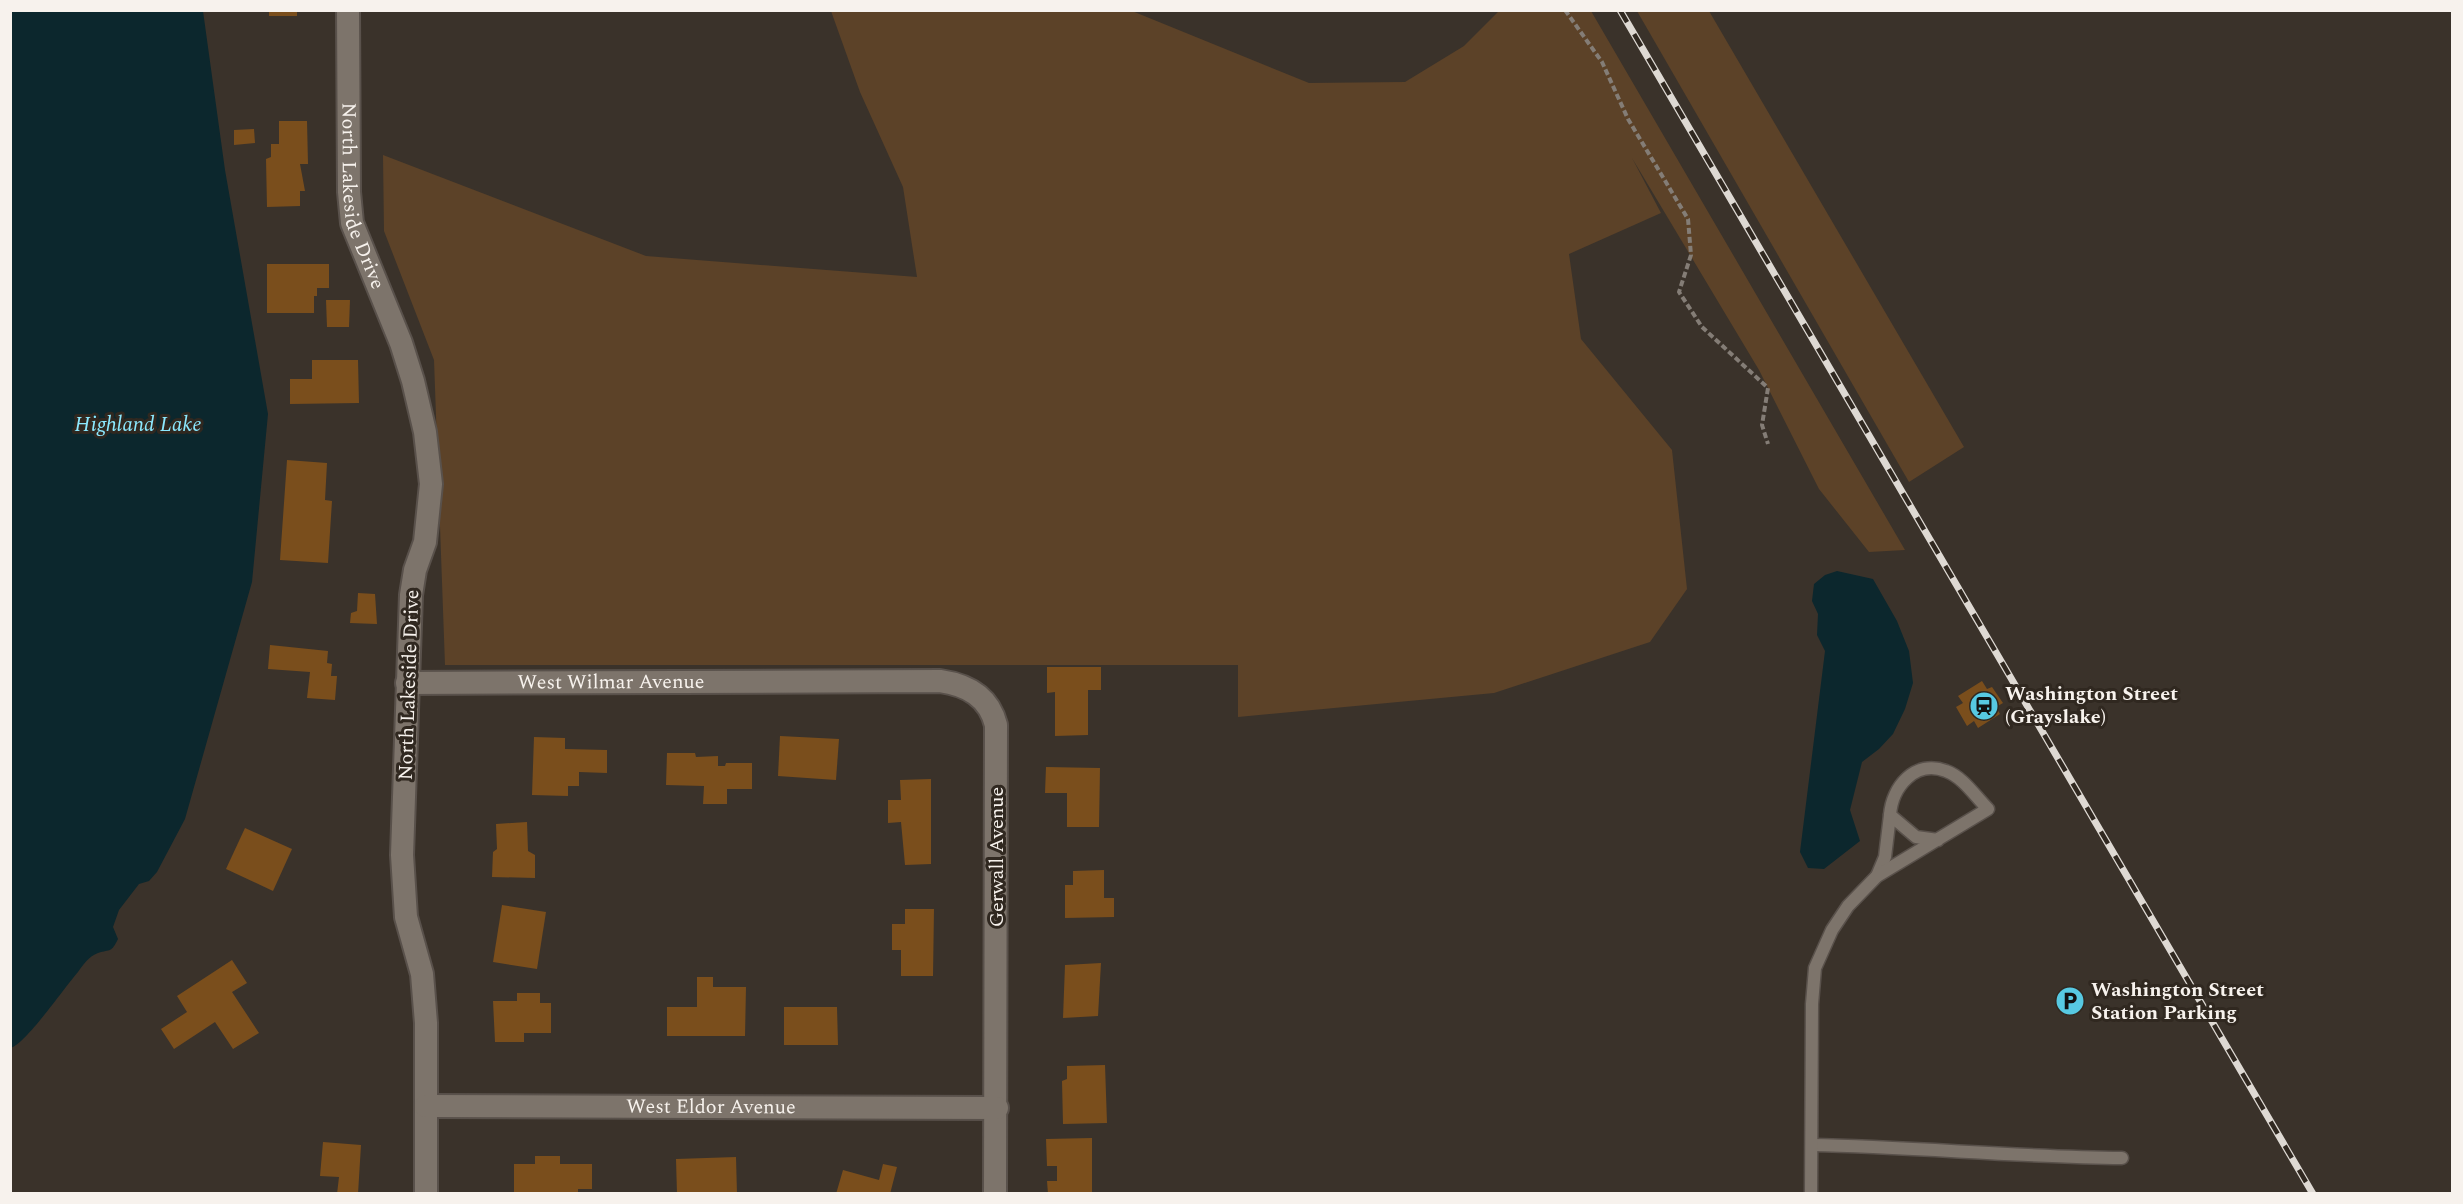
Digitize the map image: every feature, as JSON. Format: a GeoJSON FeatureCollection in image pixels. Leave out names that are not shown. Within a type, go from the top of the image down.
{"type":"FeatureCollection","features":[{"type":"Feature","properties":{"kind":"street","name":"North Lakeside Drive"},"geometry":{"type":"LineString","coordinates":[[348,10],[349,192],[352,223],[410,371],[425,432],[431,484],[424,542],[415,570],[411,595],[402,855],[406,917],[422,974],[426,1023],[426,1194]]}},
{"type":"Feature","properties":{"kind":"street","name":"West Wilmar Avenue"},"geometry":{"type":"LineString","coordinates":[[407,683],[813,681]]}},
{"type":"Feature","properties":{"kind":"street","name":"Gerwall Avenue"},"geometry":{"type":"LineString","coordinates":[[813,681],[940,681],[961,684],[987,701],[993,713],[996,725],[997,1108],[995,1194]]}},
{"type":"Feature","properties":{"kind":"street","name":"West Eldor Avenue"},"geometry":{"type":"LineString","coordinates":[[426,1106],[997,1108]]}},
{"type":"Feature","properties":{"kind":"lane"},"geometry":{"type":"LineString","coordinates":[[1811,1194],[1812,1004],[1815,968],[1832,930],[1848,906],[1877,876],[1988,809],[1961,780],[1946,771],[1929,768],[1911,774],[1901,783],[1891,802],[1885,857],[1877,876]]}},
{"type":"Feature","properties":{"kind":"lane"},"geometry":{"type":"LineString","coordinates":[[1890,815],[1916,837],[1938,840]]}},
{"type":"Feature","properties":{"kind":"lane"},"geometry":{"type":"LineString","coordinates":[[1812,1145],[1953,1150],[2038,1157],[2122,1158]]}},
{"type":"Feature","properties":{"kind":"path"},"geometry":{"type":"LineString","coordinates":[[1565,10],[1602,62],[1628,119],[1688,219],[1690,255],[1679,292],[1702,327],[1768,388],[1762,424],[1768,444]]}},
{"type":"Feature","properties":{"kind":"shaded area"},"geometry":{"type":"Polygon","coordinates":[[[831,11],[1132,11],[1309,83],[1405,82],[1464,46],[1499,11],[1591,11],[1905,550],[1869,552],[1819,489],[1759,370],[1632,158],[1661,213],[1569,254],[1581,339],[1672,450],[1687,589],[1650,642],[1494,693],[1238,717],[1238,665],[445,665],[434,360],[384,231],[383,155],[646,256],[917,277],[903,187],[860,92],[831,11]]]}},
{"type":"Feature","properties":{"kind":"shaded area"},"geometry":{"type":"Polygon","coordinates":[[[1637,11],[1709,11],[1964,447],[1909,482],[1637,11]]]}},
{"type":"Feature","properties":{"kind":"water","name":"Highland Lake"},"geometry":{"type":"Polygon","coordinates":[[[11,10],[203,11],[225,170],[268,414],[252,582],[185,819],[157,872],[149,881],[139,884],[119,910],[113,927],[118,939],[114,947],[89,958],[36,1026],[11,1048],[11,10]]]}},
{"type":"Feature","properties":{"kind":"water"},"geometry":{"type":"Polygon","coordinates":[[[1837,571],[1873,579],[1897,621],[1909,651],[1913,683],[1905,709],[1893,734],[1862,762],[1850,810],[1860,841],[1824,869],[1808,868],[1800,852],[1825,651],[1817,635],[1818,614],[1812,601],[1814,584],[1825,575],[1837,571]]]}},
{"type":"Feature","properties":{"kind":"building"},"geometry":{"type":"Polygon","coordinates":[[[269,10],[297,10],[297,16],[269,16],[269,10]]]}},
{"type":"Feature","properties":{"kind":"building"},"geometry":{"type":"Polygon","coordinates":[[[279,121],[307,121],[308,164],[300,164],[305,191],[300,191],[300,206],[267,207],[266,159],[271,157],[271,144],[279,144],[279,121]]]}},
{"type":"Feature","properties":{"kind":"building"},"geometry":{"type":"Polygon","coordinates":[[[254,129],[255,143],[234,145],[234,130],[254,129]]]}},
{"type":"Feature","properties":{"kind":"building"},"geometry":{"type":"Polygon","coordinates":[[[267,264],[329,264],[329,288],[317,288],[317,296],[314,296],[314,313],[267,313],[267,264]]]}},
{"type":"Feature","properties":{"kind":"building"},"geometry":{"type":"Polygon","coordinates":[[[326,300],[350,300],[349,327],[327,327],[326,300]]]}},
{"type":"Feature","properties":{"kind":"building"},"geometry":{"type":"Polygon","coordinates":[[[312,360],[358,360],[359,403],[290,404],[290,379],[312,379],[312,360]]]}},
{"type":"Feature","properties":{"kind":"building"},"geometry":{"type":"Polygon","coordinates":[[[287,460],[327,463],[325,500],[332,501],[328,563],[280,560],[287,460]]]}},
{"type":"Feature","properties":{"kind":"building"},"geometry":{"type":"Polygon","coordinates":[[[358,593],[375,594],[377,624],[350,623],[351,613],[357,611],[358,593]]]}},
{"type":"Feature","properties":{"kind":"building"},"geometry":{"type":"Polygon","coordinates":[[[270,645],[328,651],[327,663],[332,664],[331,676],[337,676],[335,700],[307,698],[310,672],[268,669],[270,645]]]}},
{"type":"Feature","properties":{"kind":"building"},"geometry":{"type":"Polygon","coordinates":[[[1047,667],[1101,667],[1101,690],[1088,690],[1088,735],[1055,736],[1055,692],[1047,693],[1047,667]]]}},
{"type":"Feature","properties":{"kind":"building"},"geometry":{"type":"Polygon","coordinates":[[[1982,681],[1987,689],[1992,687],[2003,703],[1996,707],[2000,714],[1978,728],[1974,721],[1967,726],[1956,707],[1963,703],[1958,696],[1982,681]]]}},
{"type":"Feature","properties":{"kind":"building"},"geometry":{"type":"Polygon","coordinates":[[[780,736],[839,739],[836,780],[778,776],[780,736]]]}},
{"type":"Feature","properties":{"kind":"building"},"geometry":{"type":"Polygon","coordinates":[[[534,737],[565,738],[565,749],[607,750],[607,773],[579,772],[579,786],[568,786],[568,796],[532,795],[534,737]]]}},
{"type":"Feature","properties":{"kind":"building"},"geometry":{"type":"Polygon","coordinates":[[[667,753],[695,753],[696,757],[718,756],[718,766],[725,766],[726,763],[752,763],[752,789],[727,789],[727,804],[703,804],[704,786],[666,785],[667,753]]]}},
{"type":"Feature","properties":{"kind":"building"},"geometry":{"type":"Polygon","coordinates":[[[1046,767],[1100,768],[1099,827],[1067,827],[1067,793],[1045,793],[1046,767]]]}},
{"type":"Feature","properties":{"kind":"building"},"geometry":{"type":"Polygon","coordinates":[[[931,779],[931,864],[905,865],[901,822],[888,823],[888,800],[901,800],[900,780],[931,779]]]}},
{"type":"Feature","properties":{"kind":"building"},"geometry":{"type":"Polygon","coordinates":[[[527,822],[528,851],[535,855],[535,878],[492,877],[493,852],[497,849],[496,824],[527,822]]]}},
{"type":"Feature","properties":{"kind":"building"},"geometry":{"type":"Polygon","coordinates":[[[245,828],[292,849],[273,891],[226,869],[245,828]]]}},
{"type":"Feature","properties":{"kind":"building"},"geometry":{"type":"Polygon","coordinates":[[[1104,870],[1104,898],[1114,898],[1114,917],[1065,918],[1065,885],[1073,885],[1073,871],[1104,870]]]}},
{"type":"Feature","properties":{"kind":"building"},"geometry":{"type":"Polygon","coordinates":[[[502,905],[546,912],[537,969],[493,962],[502,905]]]}},
{"type":"Feature","properties":{"kind":"building"},"geometry":{"type":"Polygon","coordinates":[[[905,909],[934,909],[933,976],[901,976],[901,950],[892,950],[892,924],[905,924],[905,909]]]}},
{"type":"Feature","properties":{"kind":"building"},"geometry":{"type":"Polygon","coordinates":[[[232,960],[247,983],[232,992],[259,1033],[233,1049],[215,1022],[174,1049],[161,1029],[187,1012],[177,996],[232,960]]]}},
{"type":"Feature","properties":{"kind":"building"},"geometry":{"type":"Polygon","coordinates":[[[1101,963],[1098,1016],[1063,1018],[1065,965],[1101,963]]]}},
{"type":"Feature","properties":{"kind":"building"},"geometry":{"type":"Polygon","coordinates":[[[697,977],[713,977],[713,987],[746,987],[745,1036],[667,1036],[667,1007],[697,1007],[697,977]]]}},
{"type":"Feature","properties":{"kind":"building"},"geometry":{"type":"Polygon","coordinates":[[[517,993],[540,993],[540,1003],[551,1003],[551,1033],[524,1033],[524,1042],[495,1042],[493,1001],[517,1001],[517,993]]]}},
{"type":"Feature","properties":{"kind":"building"},"geometry":{"type":"Polygon","coordinates":[[[784,1007],[837,1007],[838,1045],[784,1045],[784,1007]]]}},
{"type":"Feature","properties":{"kind":"building"},"geometry":{"type":"Polygon","coordinates":[[[1105,1065],[1107,1123],[1063,1124],[1062,1081],[1067,1079],[1067,1066],[1105,1065]]]}},
{"type":"Feature","properties":{"kind":"building"},"geometry":{"type":"Polygon","coordinates":[[[1092,1138],[1092,1194],[1048,1194],[1047,1181],[1057,1181],[1057,1166],[1047,1166],[1046,1139],[1092,1138]]]}},
{"type":"Feature","properties":{"kind":"building"},"geometry":{"type":"Polygon","coordinates":[[[323,1142],[361,1145],[358,1194],[337,1194],[339,1177],[320,1176],[323,1142]]]}},
{"type":"Feature","properties":{"kind":"building"},"geometry":{"type":"Polygon","coordinates":[[[535,1156],[560,1156],[560,1164],[592,1164],[592,1189],[578,1189],[578,1194],[514,1193],[514,1164],[535,1164],[535,1156]]]}},
{"type":"Feature","properties":{"kind":"building"},"geometry":{"type":"Polygon","coordinates":[[[736,1157],[737,1194],[677,1194],[676,1159],[736,1157]]]}},
{"type":"Feature","properties":{"kind":"building"},"geometry":{"type":"Polygon","coordinates":[[[883,1164],[897,1167],[890,1194],[836,1194],[843,1170],[879,1180],[883,1164]]]}},
{"type":"Feature","properties":{"kind":"railway"},"geometry":{"type":"LineString","coordinates":[[1620,10],[2313,1194]]}},
{"type":"Feature","properties":{"kind":"place","name":"Washington Street (Grayslake)"},"geometry":{"type":"Point","coordinates":[1984,706]}},
{"type":"Feature","properties":{"kind":"place","name":"Washington Street Station Parking"},"geometry":{"type":"Point","coordinates":[2070,1001]}}]}
